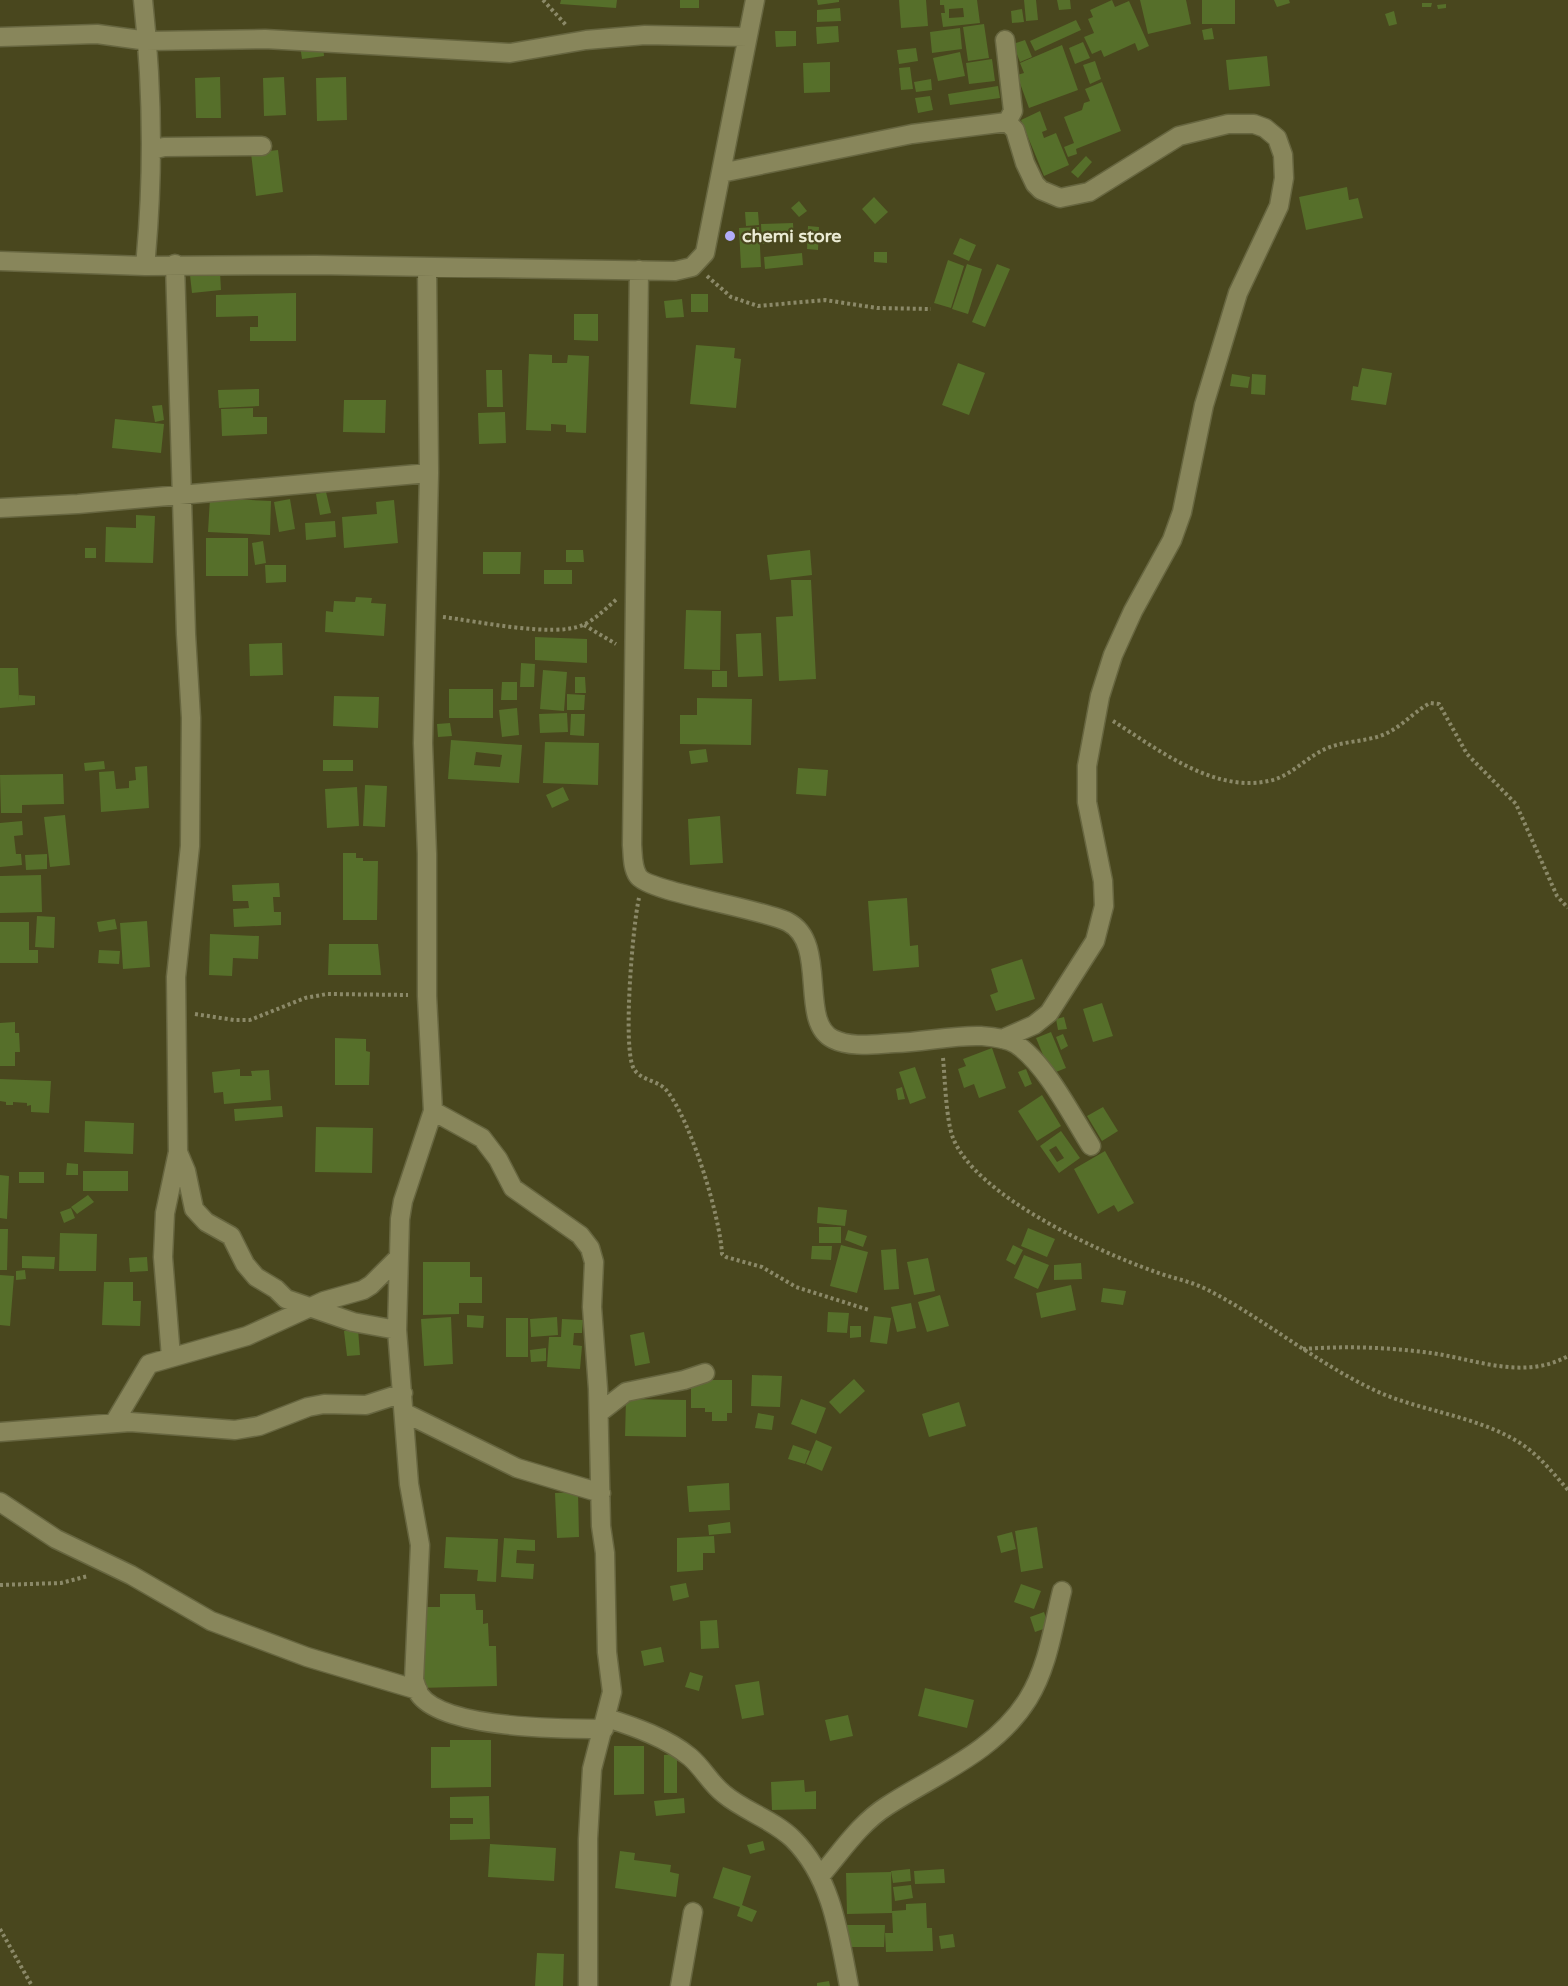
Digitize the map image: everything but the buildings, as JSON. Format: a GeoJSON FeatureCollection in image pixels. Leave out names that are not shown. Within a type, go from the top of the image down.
{"type":"FeatureCollection","features":[{"type":"Feature","properties":{"kind":"street"},"geometry":{"type":"LineString","coordinates":[[143,0],[153,105],[153,176],[145,266]]}},
{"type":"Feature","properties":{"kind":"street"},"geometry":{"type":"LineString","coordinates":[[0,261],[145,266],[175,264],[675,271],[692,267],[699,263],[705,253],[754,0]]}},
{"type":"Feature","properties":{"kind":"street"},"geometry":{"type":"LineString","coordinates":[[0,36],[97,34],[147,42],[265,39],[510,53],[586,40],[645,35],[747,37]]}},
{"type":"Feature","properties":{"kind":"street"},"geometry":{"type":"LineString","coordinates":[[1005,40],[1013,111],[1007,122]]}},
{"type":"Feature","properties":{"kind":"street"},"geometry":{"type":"LineString","coordinates":[[721,173],[901,136],[1007,122]]}},
{"type":"Feature","properties":{"kind":"street"},"geometry":{"type":"LineString","coordinates":[[1002,1039],[1034,1025],[1050,1013],[1095,941],[1104,906],[1103,881],[1087,802],[1087,766],[1097,711],[1113,655],[1133,612],[1172,540],[1182,512],[1204,405],[1238,293],[1279,206],[1284,178],[1282,155],[1277,138],[1266,128],[1254,124],[1228,124],[1179,136],[1089,192],[1060,198],[1041,190],[1035,184],[1024,163],[1016,132],[1007,122]]}},
{"type":"Feature","properties":{"kind":"street"},"geometry":{"type":"LineString","coordinates":[[152,150],[164,147],[262,146]]}},
{"type":"Feature","properties":{"kind":"street"},"geometry":{"type":"LineString","coordinates":[[171,1357],[163,1257],[165,1213],[178,1152],[179,933],[190,846],[191,718],[175,264]]}},
{"type":"Feature","properties":{"kind":"street"},"geometry":{"type":"LineString","coordinates":[[427,268],[429,473],[423,743],[427,854],[427,996],[433,1112],[404,1200],[399,1257],[397,1330],[409,1484],[420,1545],[414,1680],[418,1690],[434,1705],[448,1711],[505,1726],[606,1724],[671,1744],[691,1758],[712,1785],[792,1838],[821,1875],[833,1910],[849,1986]]}},
{"type":"Feature","properties":{"kind":"street"},"geometry":{"type":"LineString","coordinates":[[639,270],[632,845],[634,866],[638,877],[645,883],[772,915],[797,928],[804,939],[812,967],[819,1024],[825,1034],[833,1039],[859,1045],[981,1036],[1015,1043],[1028,1055],[1091,1146]]}},
{"type":"Feature","properties":{"kind":"street"},"geometry":{"type":"LineString","coordinates":[[0,508],[183,495],[429,473]]}},
{"type":"Feature","properties":{"kind":"street"},"geometry":{"type":"LineString","coordinates":[[433,1112],[482,1138],[498,1159],[513,1188],[570,1226],[590,1248],[595,1270],[593,1326],[599,1413],[607,1652],[612,1692],[606,1724],[592,1769],[588,1839],[588,1986]]}},
{"type":"Feature","properties":{"kind":"street"},"geometry":{"type":"LineString","coordinates":[[178,1152],[186,1171],[190,1202],[200,1216],[231,1236],[245,1264],[256,1277],[276,1289],[286,1299],[312,1306],[353,1322],[397,1330]]}},
{"type":"Feature","properties":{"kind":"street"},"geometry":{"type":"LineString","coordinates":[[114,1423],[149,1364],[247,1336],[312,1306],[371,1285],[399,1257]]}},
{"type":"Feature","properties":{"kind":"street"},"geometry":{"type":"LineString","coordinates":[[599,1413],[626,1392],[684,1380],[705,1373]]}},
{"type":"Feature","properties":{"kind":"street"},"geometry":{"type":"LineString","coordinates":[[0,1432],[114,1423],[235,1430],[259,1426],[308,1407],[324,1404],[366,1405],[403,1393]]}},
{"type":"Feature","properties":{"kind":"street"},"geometry":{"type":"LineString","coordinates":[[405,1413],[517,1468],[601,1494]]}},
{"type":"Feature","properties":{"kind":"street"},"geometry":{"type":"LineString","coordinates":[[0,1502],[56,1539],[171,1596],[211,1621],[307,1657],[418,1690]]}},
{"type":"Feature","properties":{"kind":"street"},"geometry":{"type":"LineString","coordinates":[[821,1875],[848,1841],[884,1807],[962,1762],[992,1740],[1027,1701],[1047,1657],[1062,1591]]}},
{"type":"Feature","properties":{"kind":"street"},"geometry":{"type":"LineString","coordinates":[[680,1986],[693,1912]]}},
{"type":"Feature","properties":{"kind":"path"},"geometry":{"type":"LineString","coordinates":[[543,0],[565,25],[586,40]]}},
{"type":"Feature","properties":{"kind":"path"},"geometry":{"type":"LineString","coordinates":[[699,263],[720,290],[731,297],[758,306],[825,300],[877,308],[931,309]]}},
{"type":"Feature","properties":{"kind":"path"},"geometry":{"type":"LineString","coordinates":[[426,616],[546,629],[569,629],[584,624],[635,582]]}},
{"type":"Feature","properties":{"kind":"path"},"geometry":{"type":"LineString","coordinates":[[584,624],[635,655]]}},
{"type":"Feature","properties":{"kind":"path"},"geometry":{"type":"LineString","coordinates":[[1097,711],[1176,761],[1219,779],[1242,782],[1273,780],[1284,776],[1324,749],[1380,736],[1399,727],[1430,703],[1440,704],[1467,754],[1516,804],[1557,896],[1568,908]]}},
{"type":"Feature","properties":{"kind":"path"},"geometry":{"type":"LineString","coordinates":[[645,883],[636,913],[629,1053],[632,1066],[638,1074],[666,1089],[672,1098],[694,1146],[706,1182],[722,1254],[762,1267],[796,1287],[869,1310]]}},
{"type":"Feature","properties":{"kind":"path"},"geometry":{"type":"LineString","coordinates":[[177,1009],[201,1016],[242,1020],[267,1015],[305,998],[327,994],[427,996]]}},
{"type":"Feature","properties":{"kind":"path"},"geometry":{"type":"LineString","coordinates":[[941,1039],[953,1138],[971,1167],[995,1187],[1044,1220],[1100,1251],[1208,1289],[1303,1349],[1383,1394],[1493,1429],[1518,1442],[1535,1454],[1568,1490]]}},
{"type":"Feature","properties":{"kind":"path"},"geometry":{"type":"LineString","coordinates":[[1303,1349],[1339,1347],[1399,1349],[1510,1368],[1539,1367],[1568,1356]]}},
{"type":"Feature","properties":{"kind":"path"},"geometry":{"type":"LineString","coordinates":[[0,1585],[61,1583],[86,1577],[108,1563]]}},
{"type":"Feature","properties":{"kind":"path"},"geometry":{"type":"LineString","coordinates":[[0,1929],[32,1986]]}},
{"type":"Feature","properties":{"kind":"place","name":"chemi store"},"geometry":{"type":"Point","coordinates":[730,236]}}]}
